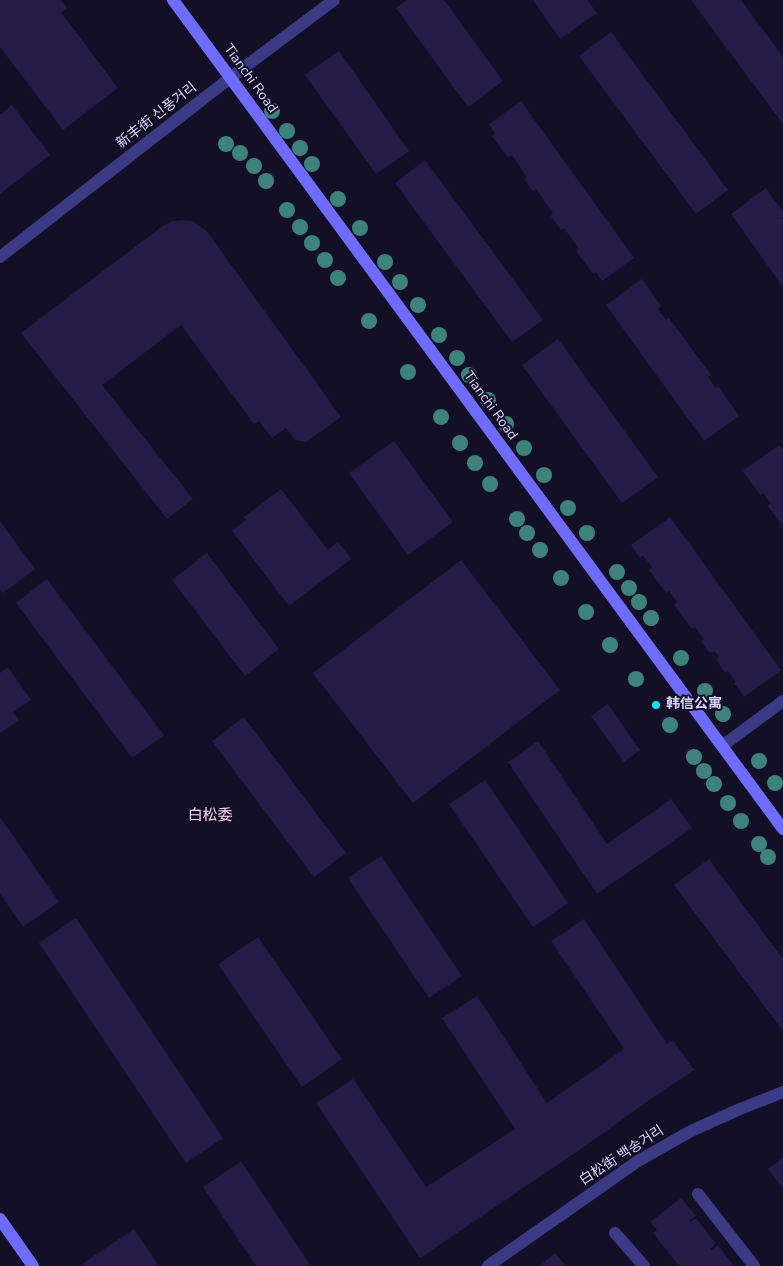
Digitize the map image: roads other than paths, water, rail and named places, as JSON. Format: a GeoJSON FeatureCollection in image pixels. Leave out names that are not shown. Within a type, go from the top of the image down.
{"type":"FeatureCollection","features":[{"type":"Feature","properties":{"kind":"street","name":"Tianchi Road"},"geometry":{"type":"LineString","coordinates":[[173,0],[783,829]]}},
{"type":"Feature","properties":{"kind":"street","name":"新丰街 신풍거리"},"geometry":{"type":"LineString","coordinates":[[0,257],[230,78],[334,0]]}},
{"type":"Feature","properties":{"kind":"street"},"geometry":{"type":"LineString","coordinates":[[722,746],[783,701]]}},
{"type":"Feature","properties":{"kind":"street","name":"白松街 백송거리"},"geometry":{"type":"LineString","coordinates":[[488,1266],[638,1161],[691,1131],[783,1092]]}},
{"type":"Feature","properties":{"kind":"street"},"geometry":{"type":"LineString","coordinates":[[698,1194],[754,1266]]}},
{"type":"Feature","properties":{"kind":"street"},"geometry":{"type":"LineString","coordinates":[[0,1219],[33,1266]]}},
{"type":"Feature","properties":{"kind":"street"},"geometry":{"type":"LineString","coordinates":[[615,1233],[644,1266]]}},
{"type":"Feature","properties":{"kind":"place","name":"韩信公寓"},"geometry":{"type":"Point","coordinates":[656,705]}},
{"type":"Feature","properties":{"kind":"district","name":"白松委"},"geometry":{"type":"Point","coordinates":[210,816]}}]}
